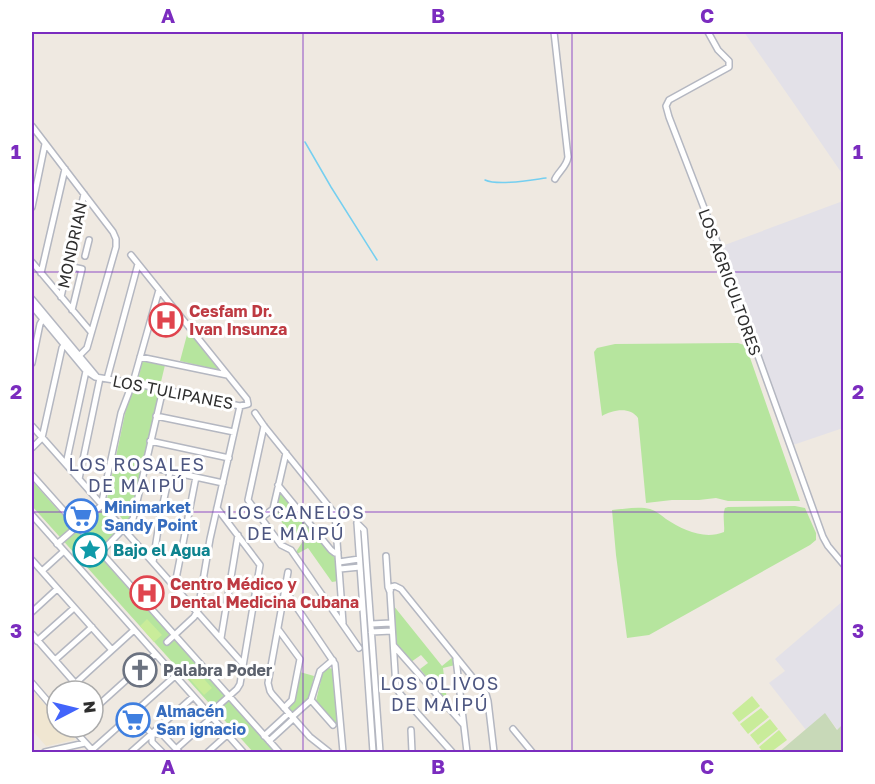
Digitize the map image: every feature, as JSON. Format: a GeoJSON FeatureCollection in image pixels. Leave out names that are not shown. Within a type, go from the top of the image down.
{"type":"FeatureCollection","features":[{"type":"Feature","properties":{"kind":"street"},"geometry":{"type":"LineString","coordinates":[[554,32],[568,157],[566,164],[555,179]]}},
{"type":"Feature","properties":{"kind":"street","name":"LOS AGRICULTORES"},"geometry":{"type":"LineString","coordinates":[[708,32],[718,50],[729,62],[729,67],[669,100],[666,106],[823,537],[843,565]]}},
{"type":"Feature","properties":{"kind":"street"},"geometry":{"type":"LineString","coordinates":[[32,126],[113,232],[116,242],[86,349],[80,355]]}},
{"type":"Feature","properties":{"kind":"street"},"geometry":{"type":"LineString","coordinates":[[32,207],[45,144]]}},
{"type":"Feature","properties":{"kind":"street"},"geometry":{"type":"LineString","coordinates":[[41,273],[65,169]]}},
{"type":"Feature","properties":{"kind":"street","name":"MONDRIAN"},"geometry":{"type":"LineString","coordinates":[[61,297],[84,194]]}},
{"type":"Feature","properties":{"kind":"street"},"geometry":{"type":"LineString","coordinates":[[73,243],[88,243],[85,256]]}},
{"type":"Feature","properties":{"kind":"street"},"geometry":{"type":"LineString","coordinates":[[131,255],[228,375]]}},
{"type":"Feature","properties":{"kind":"street"},"geometry":{"type":"LineString","coordinates":[[32,262],[91,332]]}},
{"type":"Feature","properties":{"kind":"street"},"geometry":{"type":"LineString","coordinates":[[107,379],[138,264]]}},
{"type":"Feature","properties":{"kind":"street"},"geometry":{"type":"LineString","coordinates":[[68,266],[82,269],[72,310]]}},
{"type":"Feature","properties":{"kind":"street"},"geometry":{"type":"LineString","coordinates":[[57,544],[78,528],[101,504],[121,413],[133,383],[159,290]]}},
{"type":"Feature","properties":{"kind":"street","name":"LOS TULIPANES"},"geometry":{"type":"LineString","coordinates":[[32,299],[86,371],[93,377],[133,383],[240,406],[248,404],[247,399],[228,375]]}},
{"type":"Feature","properties":{"kind":"street","name":"LOS TULIPANES"},"geometry":{"type":"LineString","coordinates":[[32,306],[99,378]]}},
{"type":"Feature","properties":{"kind":"street"},"geometry":{"type":"LineString","coordinates":[[32,363],[43,319]]}},
{"type":"Feature","properties":{"kind":"street"},"geometry":{"type":"LineString","coordinates":[[32,448],[42,438],[66,343]]}},
{"type":"Feature","properties":{"kind":"street"},"geometry":{"type":"LineString","coordinates":[[140,357],[228,375]]}},
{"type":"Feature","properties":{"kind":"street"},"geometry":{"type":"LineString","coordinates":[[66,464],[86,371]]}},
{"type":"Feature","properties":{"kind":"street"},"geometry":{"type":"LineString","coordinates":[[79,479],[99,378]]}},
{"type":"Feature","properties":{"kind":"street"},"geometry":{"type":"LineString","coordinates":[[100,553],[133,519],[163,389]]}},
{"type":"Feature","properties":{"kind":"street"},"geometry":{"type":"LineString","coordinates":[[167,642],[197,612],[240,406]]}},
{"type":"Feature","properties":{"kind":"street"},"geometry":{"type":"LineString","coordinates":[[255,413],[334,512],[343,624]]}},
{"type":"Feature","properties":{"kind":"street"},"geometry":{"type":"LineString","coordinates":[[156,416],[234,432]]}},
{"type":"Feature","properties":{"kind":"street"},"geometry":{"type":"LineString","coordinates":[[32,426],[243,664]]}},
{"type":"Feature","properties":{"kind":"street"},"geometry":{"type":"LineString","coordinates":[[264,426],[249,502],[281,545],[291,550],[359,648]]}},
{"type":"Feature","properties":{"kind":"street"},"geometry":{"type":"LineString","coordinates":[[150,441],[229,458]]}},
{"type":"Feature","properties":{"kind":"street"},"geometry":{"type":"LineString","coordinates":[[261,518],[273,509],[286,453]]}},
{"type":"Feature","properties":{"kind":"street"},"geometry":{"type":"LineString","coordinates":[[145,466],[223,483]]}},
{"type":"Feature","properties":{"kind":"street"},"geometry":{"type":"LineString","coordinates":[[153,562],[170,472]]}},
{"type":"Feature","properties":{"kind":"street"},"geometry":{"type":"LineString","coordinates":[[32,475],[279,753]]}},
{"type":"Feature","properties":{"kind":"street"},"geometry":{"type":"LineString","coordinates":[[173,585],[196,477]]}},
{"type":"Feature","properties":{"kind":"street"},"geometry":{"type":"LineString","coordinates":[[278,485],[331,550],[338,552]]}},
{"type":"Feature","properties":{"kind":"street"},"geometry":{"type":"LineString","coordinates":[[152,734],[162,734],[177,751],[239,686],[261,565],[217,508]]}},
{"type":"Feature","properties":{"kind":"street"},"geometry":{"type":"LineString","coordinates":[[32,515],[243,753]]}},
{"type":"Feature","properties":{"kind":"street"},"geometry":{"type":"LineString","coordinates":[[374,753],[366,599],[364,530],[357,523],[360,567],[366,599],[371,624],[371,679],[380,753]]}},
{"type":"Feature","properties":{"kind":"street"},"geometry":{"type":"LineString","coordinates":[[221,638],[238,535]]}},
{"type":"Feature","properties":{"kind":"street"},"geometry":{"type":"LineString","coordinates":[[42,571],[64,551]]}},
{"type":"Feature","properties":{"kind":"street"},"geometry":{"type":"LineString","coordinates":[[386,556],[396,688],[452,753]]}},
{"type":"Feature","properties":{"kind":"street"},"geometry":{"type":"LineString","coordinates":[[339,561],[359,559]]}},
{"type":"Feature","properties":{"kind":"street"},"geometry":{"type":"LineString","coordinates":[[32,560],[112,650]]}},
{"type":"Feature","properties":{"kind":"street"},"geometry":{"type":"LineString","coordinates":[[340,569],[360,567]]}},
{"type":"Feature","properties":{"kind":"street"},"geometry":{"type":"LineString","coordinates":[[288,572],[268,683],[270,691],[284,708],[315,743],[329,753]]}},
{"type":"Feature","properties":{"kind":"street"},"geometry":{"type":"LineString","coordinates":[[390,592],[391,587],[401,589],[486,694],[494,753]]}},
{"type":"Feature","properties":{"kind":"street"},"geometry":{"type":"LineString","coordinates":[[32,612],[57,589]]}},
{"type":"Feature","properties":{"kind":"street"},"geometry":{"type":"LineString","coordinates":[[285,590],[333,660],[336,668],[343,753]]}},
{"type":"Feature","properties":{"kind":"street"},"geometry":{"type":"LineString","coordinates":[[32,600],[38,606]]}},
{"type":"Feature","properties":{"kind":"street"},"geometry":{"type":"LineString","coordinates":[[38,641],[74,608]]}},
{"type":"Feature","properties":{"kind":"street"},"geometry":{"type":"LineString","coordinates":[[371,624],[391,623]]}},
{"type":"Feature","properties":{"kind":"street"},"geometry":{"type":"LineString","coordinates":[[55,660],[92,627]]}},
{"type":"Feature","properties":{"kind":"street"},"geometry":{"type":"LineString","coordinates":[[278,629],[300,659],[292,700],[284,708]]}},
{"type":"Feature","properties":{"kind":"street"},"geometry":{"type":"LineString","coordinates":[[79,679],[134,630]]}},
{"type":"Feature","properties":{"kind":"street"},"geometry":{"type":"LineString","coordinates":[[371,632],[392,631]]}},
{"type":"Feature","properties":{"kind":"street"},"geometry":{"type":"LineString","coordinates":[[32,634],[72,679]]}},
{"type":"Feature","properties":{"kind":"street"},"geometry":{"type":"LineString","coordinates":[[393,645],[463,724]]}},
{"type":"Feature","properties":{"kind":"street"},"geometry":{"type":"LineString","coordinates":[[105,699],[155,654]]}},
{"type":"Feature","properties":{"kind":"street"},"geometry":{"type":"LineString","coordinates":[[456,658],[467,753]]}},
{"type":"Feature","properties":{"kind":"street"},"geometry":{"type":"LineString","coordinates":[[264,736],[311,700],[320,671],[333,660]]}},
{"type":"Feature","properties":{"kind":"street"},"geometry":{"type":"LineString","coordinates":[[82,739],[93,752],[175,676]]}},
{"type":"Feature","properties":{"kind":"street"},"geometry":{"type":"LineString","coordinates":[[32,683],[45,695]]}},
{"type":"Feature","properties":{"kind":"street"},"geometry":{"type":"LineString","coordinates":[[131,753],[194,697]]}},
{"type":"Feature","properties":{"kind":"street"},"geometry":{"type":"LineString","coordinates":[[311,700],[333,725]]}},
{"type":"Feature","properties":{"kind":"street"},"geometry":{"type":"LineString","coordinates":[[133,714],[152,734],[152,742],[162,753]]}},
{"type":"Feature","properties":{"kind":"street"},"geometry":{"type":"LineString","coordinates":[[269,741],[291,716]]}},
{"type":"Feature","properties":{"kind":"street"},"geometry":{"type":"LineString","coordinates":[[513,729],[532,753]]}},
{"type":"Feature","properties":{"kind":"street"},"geometry":{"type":"LineString","coordinates":[[411,730],[412,752]]}},
{"type":"Feature","properties":{"kind":"street"},"geometry":{"type":"LineString","coordinates":[[208,753],[227,735]]}},
{"type":"Feature","properties":{"kind":"street"},"geometry":{"type":"LineString","coordinates":[[48,752],[85,743]]}},
{"type":"Feature","properties":{"kind":"shaded area"},"geometry":{"type":"Polygon","coordinates":[[[744,32],[843,32],[843,175],[797,108],[744,32]]]}},
{"type":"Feature","properties":{"kind":"shaded area"},"geometry":{"type":"Polygon","coordinates":[[[843,201],[843,428],[793,445],[722,246],[843,201]]]}},
{"type":"Feature","properties":{"kind":"shaded area"},"geometry":{"type":"Polygon","coordinates":[[[843,601],[843,724],[838,730],[825,714],[806,730],[769,683],[785,671],[775,659],[843,601]]]}},
{"type":"Feature","properties":{"kind":"shaded area"},"geometry":{"type":"Polygon","coordinates":[[[32,690],[45,705],[45,739],[74,739],[46,746],[32,730],[32,690]]]}},
{"type":"Feature","properties":{"kind":"green space"},"geometry":{"type":"Polygon","coordinates":[[[188,331],[219,370],[180,361],[188,331]]]}},
{"type":"Feature","properties":{"kind":"green space"},"geometry":{"type":"Polygon","coordinates":[[[738,343],[747,349],[800,501],[728,501],[716,498],[646,503],[638,418],[635,414],[626,411],[611,412],[602,416],[594,352],[597,348],[615,344],[738,343]]]}},
{"type":"Feature","properties":{"kind":"green space"},"geometry":{"type":"Polygon","coordinates":[[[143,359],[165,365],[160,386],[138,380],[143,359]]]}},
{"type":"Feature","properties":{"kind":"green space"},"geometry":{"type":"Polygon","coordinates":[[[136,384],[161,388],[131,519],[126,524],[107,499],[126,409],[136,384]]]}},
{"type":"Feature","properties":{"kind":"green space"},"geometry":{"type":"Polygon","coordinates":[[[32,481],[275,752],[253,752],[32,506],[32,481]]]}},
{"type":"Feature","properties":{"kind":"green space"},"geometry":{"type":"Polygon","coordinates":[[[280,491],[335,558],[338,581],[332,582],[308,548],[297,554],[303,541],[295,539],[273,511],[280,491]]]}},
{"type":"Feature","properties":{"kind":"green space"},"geometry":{"type":"Polygon","coordinates":[[[795,506],[805,508],[816,533],[816,540],[810,545],[649,635],[627,638],[612,510],[650,509],[687,530],[709,535],[724,532],[725,508],[795,506]]]}},
{"type":"Feature","properties":{"kind":"green space"},"geometry":{"type":"Polygon","coordinates":[[[102,510],[121,530],[101,548],[82,527],[102,510]]]}},
{"type":"Feature","properties":{"kind":"green space"},"geometry":{"type":"Polygon","coordinates":[[[393,605],[442,666],[453,657],[455,660],[455,665],[443,668],[447,701],[420,669],[428,663],[421,655],[411,662],[397,644],[393,605]]]}},
{"type":"Feature","properties":{"kind":"green space"},"geometry":{"type":"Polygon","coordinates":[[[147,619],[162,635],[154,642],[140,626],[147,619]]]}},
{"type":"Feature","properties":{"kind":"green space"},"geometry":{"type":"Polygon","coordinates":[[[329,668],[333,669],[338,724],[334,724],[316,701],[323,672],[329,668]]]}},
{"type":"Feature","properties":{"kind":"green space"},"geometry":{"type":"Polygon","coordinates":[[[197,671],[212,688],[204,695],[189,678],[197,671]]]}},
{"type":"Feature","properties":{"kind":"green space"},"geometry":{"type":"Polygon","coordinates":[[[300,672],[314,676],[309,699],[292,713],[288,707],[300,672]]]}},
{"type":"Feature","properties":{"kind":"green space"},"geometry":{"type":"Polygon","coordinates":[[[752,696],[760,706],[739,722],[732,713],[752,696]]]}},
{"type":"Feature","properties":{"kind":"green space"},"geometry":{"type":"Polygon","coordinates":[[[761,708],[769,717],[748,734],[740,724],[761,708]]]}},
{"type":"Feature","properties":{"kind":"green space"},"geometry":{"type":"Polygon","coordinates":[[[825,713],[837,730],[843,724],[843,752],[779,752],[825,713]]]}},
{"type":"Feature","properties":{"kind":"green space"},"geometry":{"type":"Polygon","coordinates":[[[770,719],[778,729],[758,745],[750,735],[770,719]]]}},
{"type":"Feature","properties":{"kind":"green space"},"geometry":{"type":"Polygon","coordinates":[[[779,730],[787,740],[771,752],[763,752],[759,747],[779,730]]]}},
{"type":"Feature","properties":{"kind":"waterway"},"geometry":{"type":"LineString","coordinates":[[305,142],[377,260]]}},
{"type":"Feature","properties":{"kind":"waterway"},"geometry":{"type":"LineString","coordinates":[[485,180],[506,183],[546,178]]}},
{"type":"Feature","properties":{"kind":"place","name":"Cesfam Dr. Ivan Insunza"},"geometry":{"type":"Point","coordinates":[166,320]}},
{"type":"Feature","properties":{"kind":"place","name":"Minimarket Sandy Point"},"geometry":{"type":"Point","coordinates":[81,516]}},
{"type":"Feature","properties":{"kind":"place","name":"Bajo el Agua"},"geometry":{"type":"Point","coordinates":[90,550]}},
{"type":"Feature","properties":{"kind":"place","name":"Centro Médico y Dental Medicina Cubana"},"geometry":{"type":"Point","coordinates":[147,593]}},
{"type":"Feature","properties":{"kind":"place","name":"Palabra Poder"},"geometry":{"type":"Point","coordinates":[140,670]}},
{"type":"Feature","properties":{"kind":"place","name":"Almacén San ignacio"},"geometry":{"type":"Point","coordinates":[133,720]}},
{"type":"Feature","properties":{"kind":"district","name":"LOS ROSALES DE MAIPÚ"},"geometry":{"type":"Point","coordinates":[137,474]}},
{"type":"Feature","properties":{"kind":"district","name":"LOS CANELOS DE MAIPÚ"},"geometry":{"type":"Point","coordinates":[296,522]}},
{"type":"Feature","properties":{"kind":"district","name":"LOS OLIVOS DE MAIPÚ"},"geometry":{"type":"Point","coordinates":[440,693]}}]}
